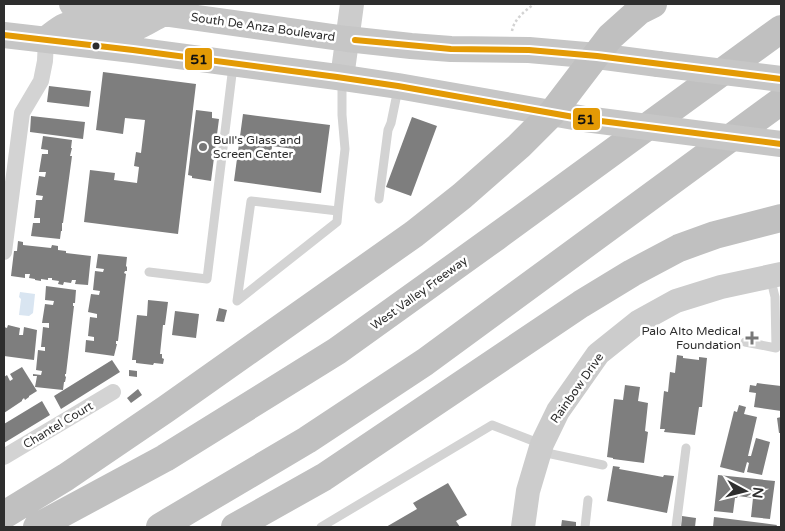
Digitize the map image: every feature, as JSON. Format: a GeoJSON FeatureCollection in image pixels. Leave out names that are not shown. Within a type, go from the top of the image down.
{"type":"FeatureCollection","features":[{"type":"Feature","properties":{"kind":"highway"},"geometry":{"type":"LineString","coordinates":[[4,515],[66,477],[143,425],[414,234],[462,196],[519,146],[552,113],[610,37],[640,11],[653,4]]}},
{"type":"Feature","properties":{"kind":"highway","name":"West Valley Freeway"},"geometry":{"type":"LineString","coordinates":[[37,527],[165,458],[338,350],[781,29]]}},
{"type":"Feature","properties":{"kind":"highway"},"geometry":{"type":"LineString","coordinates":[[160,527],[307,440],[425,362],[781,101]]}},
{"type":"Feature","properties":{"kind":"highway"},"geometry":{"type":"LineString","coordinates":[[235,527],[324,477],[581,304],[632,273],[679,248],[715,235],[781,218]]}},
{"type":"Feature","properties":{"kind":"main road","name":"South De Anza Boulevard"},"geometry":{"type":"LineString","coordinates":[[74,4],[411,46],[451,49],[505,49],[597,56],[781,79]]}},
{"type":"Feature","properties":{"kind":"main road"},"geometry":{"type":"LineString","coordinates":[[46,40],[65,26],[75,23],[123,29],[134,28],[163,14]]}},
{"type":"Feature","properties":{"kind":"main road"},"geometry":{"type":"LineString","coordinates":[[4,37],[133,50],[342,78],[585,119],[781,144]]}},
{"type":"Feature","properties":{"kind":"street"},"geometry":{"type":"LineString","coordinates":[[342,78],[352,4]]}},
{"type":"Feature","properties":{"kind":"street"},"geometry":{"type":"LineString","coordinates":[[4,252],[22,113],[41,81],[45,61],[46,40]]}},
{"type":"Feature","properties":{"kind":"street","name":"Rainbow Drive"},"geometry":{"type":"LineString","coordinates":[[523,527],[528,491],[540,448],[558,411],[598,354],[638,322],[676,301],[721,287],[775,275]]}},
{"type":"Feature","properties":{"kind":"street","name":"Chantel Court"},"geometry":{"type":"LineString","coordinates":[[4,458],[113,392]]}},
{"type":"Feature","properties":{"kind":"lane"},"geometry":{"type":"LineString","coordinates":[[149,272],[206,279],[234,64]]}},
{"type":"Feature","properties":{"kind":"lane"},"geometry":{"type":"LineString","coordinates":[[338,211],[251,201],[237,301],[337,222],[346,150],[342,115],[342,78]]}},
{"type":"Feature","properties":{"kind":"lane"},"geometry":{"type":"LineString","coordinates":[[379,199],[388,130],[392,123],[398,86]]}},
{"type":"Feature","properties":{"kind":"lane"},"geometry":{"type":"LineString","coordinates":[[745,342],[776,348],[775,275]]}},
{"type":"Feature","properties":{"kind":"lane"},"geometry":{"type":"LineString","coordinates":[[322,527],[492,425],[540,448],[603,465]]}},
{"type":"Feature","properties":{"kind":"lane"},"geometry":{"type":"LineString","coordinates":[[676,527],[686,448]]}},
{"type":"Feature","properties":{"kind":"lane"},"geometry":{"type":"LineString","coordinates":[[585,527],[588,500]]}},
{"type":"Feature","properties":{"kind":"path"},"geometry":{"type":"LineString","coordinates":[[512,31],[513,24],[534,4]]}},
{"type":"Feature","properties":{"kind":"shaded area"},"geometry":{"type":"Polygon","coordinates":[[[20,292],[35,294],[33,313],[29,316],[19,315],[20,292]]]}},
{"type":"Feature","properties":{"kind":"building"},"geometry":{"type":"Polygon","coordinates":[[[103,72],[196,84],[178,234],[84,222],[90,170],[115,173],[114,180],[137,183],[139,167],[134,166],[136,152],[141,153],[145,120],[125,118],[123,134],[96,130],[103,72]]]}},
{"type":"Feature","properties":{"kind":"building"},"geometry":{"type":"Polygon","coordinates":[[[49,86],[91,91],[89,107],[47,102],[49,86]]]}},
{"type":"Feature","properties":{"kind":"building","name":"Bull's Glass and Screen Center"},"geometry":{"type":"Polygon","coordinates":[[[196,110],[212,112],[212,118],[219,119],[211,181],[192,178],[192,176],[188,175],[196,110]]]}},
{"type":"Feature","properties":{"kind":"building"},"geometry":{"type":"Polygon","coordinates":[[[243,114],[330,125],[321,193],[234,181],[243,114]],[[272,146],[271,157],[292,160],[294,149],[272,146]]]}},
{"type":"Feature","properties":{"kind":"building"},"geometry":{"type":"Polygon","coordinates":[[[31,116],[85,122],[83,139],[30,132],[31,116]]]}},
{"type":"Feature","properties":{"kind":"building"},"geometry":{"type":"Polygon","coordinates":[[[412,117],[437,126],[411,196],[386,187],[412,117]]]}},
{"type":"Feature","properties":{"kind":"building"},"geometry":{"type":"Polygon","coordinates":[[[43,136],[72,140],[70,156],[72,156],[60,239],[31,236],[33,223],[40,223],[40,218],[34,218],[36,200],[42,200],[43,196],[36,195],[39,176],[45,177],[46,172],[39,172],[42,154],[48,154],[48,150],[41,149],[43,136]]]}},
{"type":"Feature","properties":{"kind":"building"},"geometry":{"type":"Polygon","coordinates":[[[18,241],[23,242],[23,245],[51,248],[52,245],[58,246],[58,250],[66,251],[66,253],[91,256],[88,285],[75,284],[76,280],[72,280],[71,283],[64,282],[63,285],[58,284],[59,281],[52,280],[52,278],[48,278],[48,280],[41,279],[41,281],[35,280],[29,278],[30,274],[25,274],[25,278],[11,276],[14,251],[17,251],[18,241]]]}},
{"type":"Feature","properties":{"kind":"building"},"geometry":{"type":"Polygon","coordinates":[[[98,254],[127,257],[118,341],[116,341],[114,356],[85,352],[86,340],[94,341],[94,337],[88,336],[90,317],[97,318],[97,314],[88,312],[91,294],[99,295],[100,291],[93,290],[95,271],[103,272],[104,269],[96,268],[98,254]]]}},
{"type":"Feature","properties":{"kind":"building"},"geometry":{"type":"Polygon","coordinates":[[[46,286],[76,290],[63,390],[35,387],[37,376],[33,376],[33,374],[41,375],[42,371],[36,370],[38,350],[45,351],[45,347],[41,347],[43,327],[49,328],[49,323],[42,323],[45,304],[53,305],[54,301],[45,300],[46,286]]]}},
{"type":"Feature","properties":{"kind":"building"},"geometry":{"type":"Polygon","coordinates":[[[148,300],[168,302],[160,354],[162,354],[164,359],[163,364],[136,363],[136,360],[132,360],[137,315],[147,316],[148,300]]]}},
{"type":"Feature","properties":{"kind":"building"},"geometry":{"type":"Polygon","coordinates":[[[219,308],[227,310],[224,322],[216,321],[219,308]]]}},
{"type":"Feature","properties":{"kind":"building"},"geometry":{"type":"Polygon","coordinates":[[[175,311],[199,314],[196,338],[172,335],[175,311]]]}},
{"type":"Feature","properties":{"kind":"building"},"geometry":{"type":"Polygon","coordinates":[[[8,325],[20,328],[19,335],[23,335],[24,327],[37,330],[34,360],[4,356],[4,327],[7,328],[8,325]]]}},
{"type":"Feature","properties":{"kind":"building"},"geometry":{"type":"Polygon","coordinates":[[[677,355],[683,356],[683,358],[699,360],[699,357],[707,358],[702,407],[699,407],[695,435],[664,432],[665,429],[660,429],[664,391],[668,392],[670,372],[675,373],[677,355]]]}},
{"type":"Feature","properties":{"kind":"building"},"geometry":{"type":"Polygon","coordinates":[[[112,360],[120,372],[61,409],[54,396],[112,360]]]}},
{"type":"Feature","properties":{"kind":"building"},"geometry":{"type":"Polygon","coordinates":[[[22,367],[37,391],[4,413],[4,377],[7,375],[10,381],[13,379],[10,374],[22,367]]]}},
{"type":"Feature","properties":{"kind":"building"},"geometry":{"type":"Polygon","coordinates":[[[129,370],[137,371],[137,377],[129,376],[129,370]]]}},
{"type":"Feature","properties":{"kind":"building"},"geometry":{"type":"Polygon","coordinates":[[[757,383],[781,386],[781,411],[754,407],[756,393],[749,392],[750,385],[756,386],[757,383]]]}},
{"type":"Feature","properties":{"kind":"building"},"geometry":{"type":"Polygon","coordinates":[[[625,385],[640,387],[638,401],[648,403],[645,431],[648,432],[644,463],[607,457],[614,399],[623,400],[625,385]]]}},
{"type":"Feature","properties":{"kind":"building"},"geometry":{"type":"Polygon","coordinates":[[[138,389],[142,395],[131,403],[127,398],[138,389]]]}},
{"type":"Feature","properties":{"kind":"building"},"geometry":{"type":"Polygon","coordinates":[[[42,401],[50,415],[4,443],[4,424],[42,401]]]}},
{"type":"Feature","properties":{"kind":"building"},"geometry":{"type":"Polygon","coordinates":[[[739,405],[746,407],[744,414],[757,417],[748,456],[751,456],[756,438],[770,442],[762,475],[747,472],[749,463],[747,462],[744,473],[720,467],[734,411],[737,412],[739,405]]]}},
{"type":"Feature","properties":{"kind":"building"},"geometry":{"type":"Polygon","coordinates":[[[781,417],[781,433],[779,433],[777,418],[781,417]]]}},
{"type":"Feature","properties":{"kind":"building"},"geometry":{"type":"Polygon","coordinates":[[[613,466],[620,467],[619,469],[663,477],[664,475],[674,476],[667,513],[607,501],[613,466]]]}},
{"type":"Feature","properties":{"kind":"building"},"geometry":{"type":"Polygon","coordinates":[[[718,475],[775,481],[770,519],[751,517],[753,498],[738,496],[735,498],[733,513],[714,511],[718,475]]]}},
{"type":"Feature","properties":{"kind":"building"},"geometry":{"type":"Polygon","coordinates":[[[448,483],[467,515],[456,521],[460,527],[386,527],[417,509],[413,503],[448,483]]]}},
{"type":"Feature","properties":{"kind":"building"},"geometry":{"type":"Polygon","coordinates":[[[682,516],[696,518],[695,527],[681,527],[682,516]]]}},
{"type":"Feature","properties":{"kind":"building"},"geometry":{"type":"Polygon","coordinates":[[[714,517],[777,525],[776,527],[713,527],[714,517]]]}},
{"type":"Feature","properties":{"kind":"building"},"geometry":{"type":"Polygon","coordinates":[[[562,520],[576,522],[576,527],[561,527],[562,520]]]}},
{"type":"Feature","properties":{"kind":"transit line","name":"51"},"geometry":{"type":"LineString","coordinates":[[4,35],[337,77],[585,119],[781,144]]}},
{"type":"Feature","properties":{"kind":"transit line","name":"51"},"geometry":{"type":"LineString","coordinates":[[355,40],[451,49],[529,50],[597,56],[781,79]]}},
{"type":"Feature","properties":{"kind":"place","name":"Bull's Glass and Screen Center"},"geometry":{"type":"Point","coordinates":[203,147]}},
{"type":"Feature","properties":{"kind":"place","name":"Palo Alto Medical Foundation"},"geometry":{"type":"Point","coordinates":[752,338]}}]}
